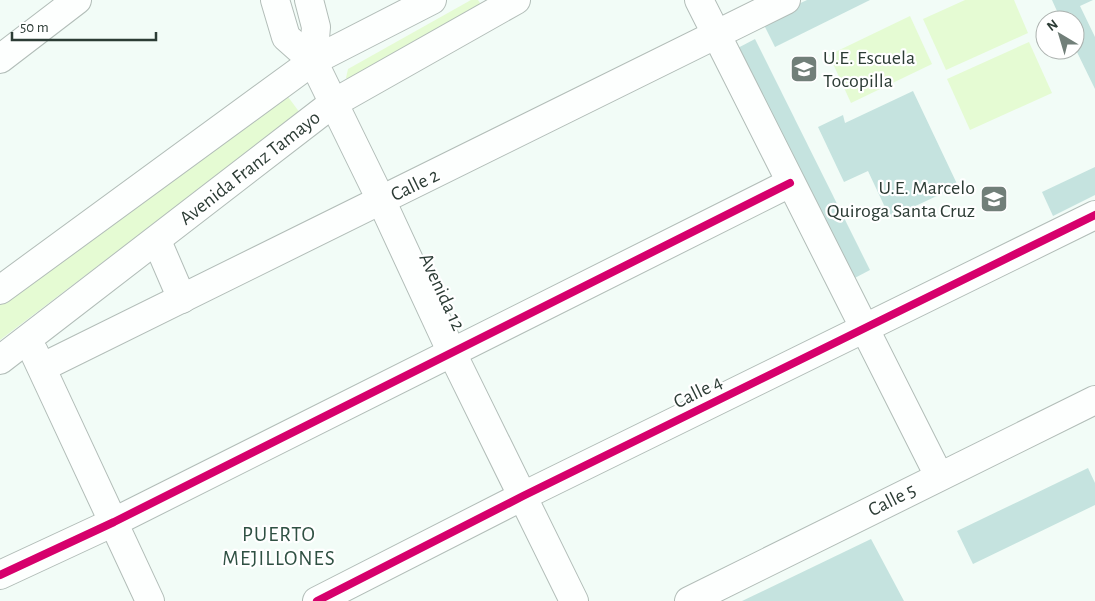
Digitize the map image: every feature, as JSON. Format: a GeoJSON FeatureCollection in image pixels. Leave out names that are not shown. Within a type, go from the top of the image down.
{"type":"FeatureCollection","features":[{"type":"Feature","properties":{"kind":"street"},"geometry":{"type":"LineString","coordinates":[[0,59],[77,0]]}},
{"type":"Feature","properties":{"kind":"street"},"geometry":{"type":"LineString","coordinates":[[275,0],[286,37],[313,62]]}},
{"type":"Feature","properties":{"kind":"street"},"geometry":{"type":"LineString","coordinates":[[309,0],[316,27],[313,62]]}},
{"type":"Feature","properties":{"kind":"street"},"geometry":{"type":"LineString","coordinates":[[0,290],[313,62],[432,0]]}},
{"type":"Feature","properties":{"kind":"street"},"geometry":{"type":"LineString","coordinates":[[699,0],[939,476]]}},
{"type":"Feature","properties":{"kind":"street","name":"Calle 2"},"geometry":{"type":"LineString","coordinates":[[43,367],[382,202],[786,0]]}},
{"type":"Feature","properties":{"kind":"street","name":"Avenida Franz Tamayo"},"geometry":{"type":"LineString","coordinates":[[0,360],[157,241],[332,104],[508,2]]}},
{"type":"Feature","properties":{"kind":"street","name":"Avenida 12"},"geometry":{"type":"LineString","coordinates":[[313,62],[332,104],[382,202],[452,353],[574,601]]}},
{"type":"Feature","properties":{"kind":"street"},"geometry":{"type":"LineString","coordinates":[[0,576],[114,522],[790,183]]}},
{"type":"Feature","properties":{"kind":"street","name":"Calle 4"},"geometry":{"type":"LineString","coordinates":[[317,601],[523,496],[1095,215]]}},
{"type":"Feature","properties":{"kind":"street"},"geometry":{"type":"LineString","coordinates":[[157,241],[182,299]]}},
{"type":"Feature","properties":{"kind":"street"},"geometry":{"type":"LineString","coordinates":[[27,339],[43,367],[150,601]]}},
{"type":"Feature","properties":{"kind":"street","name":"Calle 5"},"geometry":{"type":"LineString","coordinates":[[689,601],[1095,400]]}},
{"type":"Feature","properties":{"kind":"green space"},"geometry":{"type":"Polygon","coordinates":[[[471,0],[478,0],[482,6],[350,82],[346,78],[348,69],[471,0]]]}},
{"type":"Feature","properties":{"kind":"green space"},"geometry":{"type":"Polygon","coordinates":[[[965,0],[1014,0],[1028,33],[946,70],[923,19],[965,0]]]}},
{"type":"Feature","properties":{"kind":"green space"},"geometry":{"type":"Polygon","coordinates":[[[910,16],[932,64],[851,103],[829,55],[910,16]]]}},
{"type":"Feature","properties":{"kind":"green space"},"geometry":{"type":"Polygon","coordinates":[[[1029,42],[1035,60],[1037,60],[1052,93],[970,130],[947,79],[1029,42]]]}},
{"type":"Feature","properties":{"kind":"green space"},"geometry":{"type":"Polygon","coordinates":[[[283,90],[300,113],[0,340],[0,304],[283,90]]]}},
{"type":"Feature","properties":{"kind":"building"},"geometry":{"type":"Polygon","coordinates":[[[807,0],[870,0],[775,47],[762,21],[807,0]]]}},
{"type":"Feature","properties":{"kind":"building"},"geometry":{"type":"Polygon","coordinates":[[[1052,0],[1093,0],[1080,6],[1082,10],[1056,10],[1052,0]]]}},
{"type":"Feature","properties":{"kind":"building"},"geometry":{"type":"Polygon","coordinates":[[[1085,16],[1095,37],[1095,89],[1081,60],[1085,60],[1085,16]]]}},
{"type":"Feature","properties":{"kind":"building"},"geometry":{"type":"Polygon","coordinates":[[[755,39],[870,270],[849,281],[732,51],[755,39]]]}},
{"type":"Feature","properties":{"kind":"building"},"geometry":{"type":"Polygon","coordinates":[[[913,91],[958,186],[890,218],[868,171],[844,182],[818,127],[843,115],[845,123],[913,91]]]}},
{"type":"Feature","properties":{"kind":"building"},"geometry":{"type":"Polygon","coordinates":[[[1095,167],[1095,195],[1053,216],[1042,192],[1095,167]]]}},
{"type":"Feature","properties":{"kind":"building"},"geometry":{"type":"Polygon","coordinates":[[[1088,468],[1095,483],[1095,505],[973,564],[957,531],[1088,468]]]}},
{"type":"Feature","properties":{"kind":"building"},"geometry":{"type":"Polygon","coordinates":[[[871,539],[904,601],[742,601],[871,539]]]}},
{"type":"Feature","properties":{"kind":"cycle path"},"geometry":{"type":"LineString","coordinates":[[0,575],[114,522],[790,183]]}},
{"type":"Feature","properties":{"kind":"cycle path"},"geometry":{"type":"LineString","coordinates":[[317,601],[523,496],[1095,215]]}},
{"type":"Feature","properties":{"kind":"place","name":"U.E. Escuela Tocopilla"},"geometry":{"type":"Point","coordinates":[804,69]}},
{"type":"Feature","properties":{"kind":"place","name":"U.E. Marcelo Quiroga Santa Cruz"},"geometry":{"type":"Point","coordinates":[994,199]}},
{"type":"Feature","properties":{"kind":"district","name":"PUERTO MEJILLONES"},"geometry":{"type":"Point","coordinates":[279,546]}}]}
